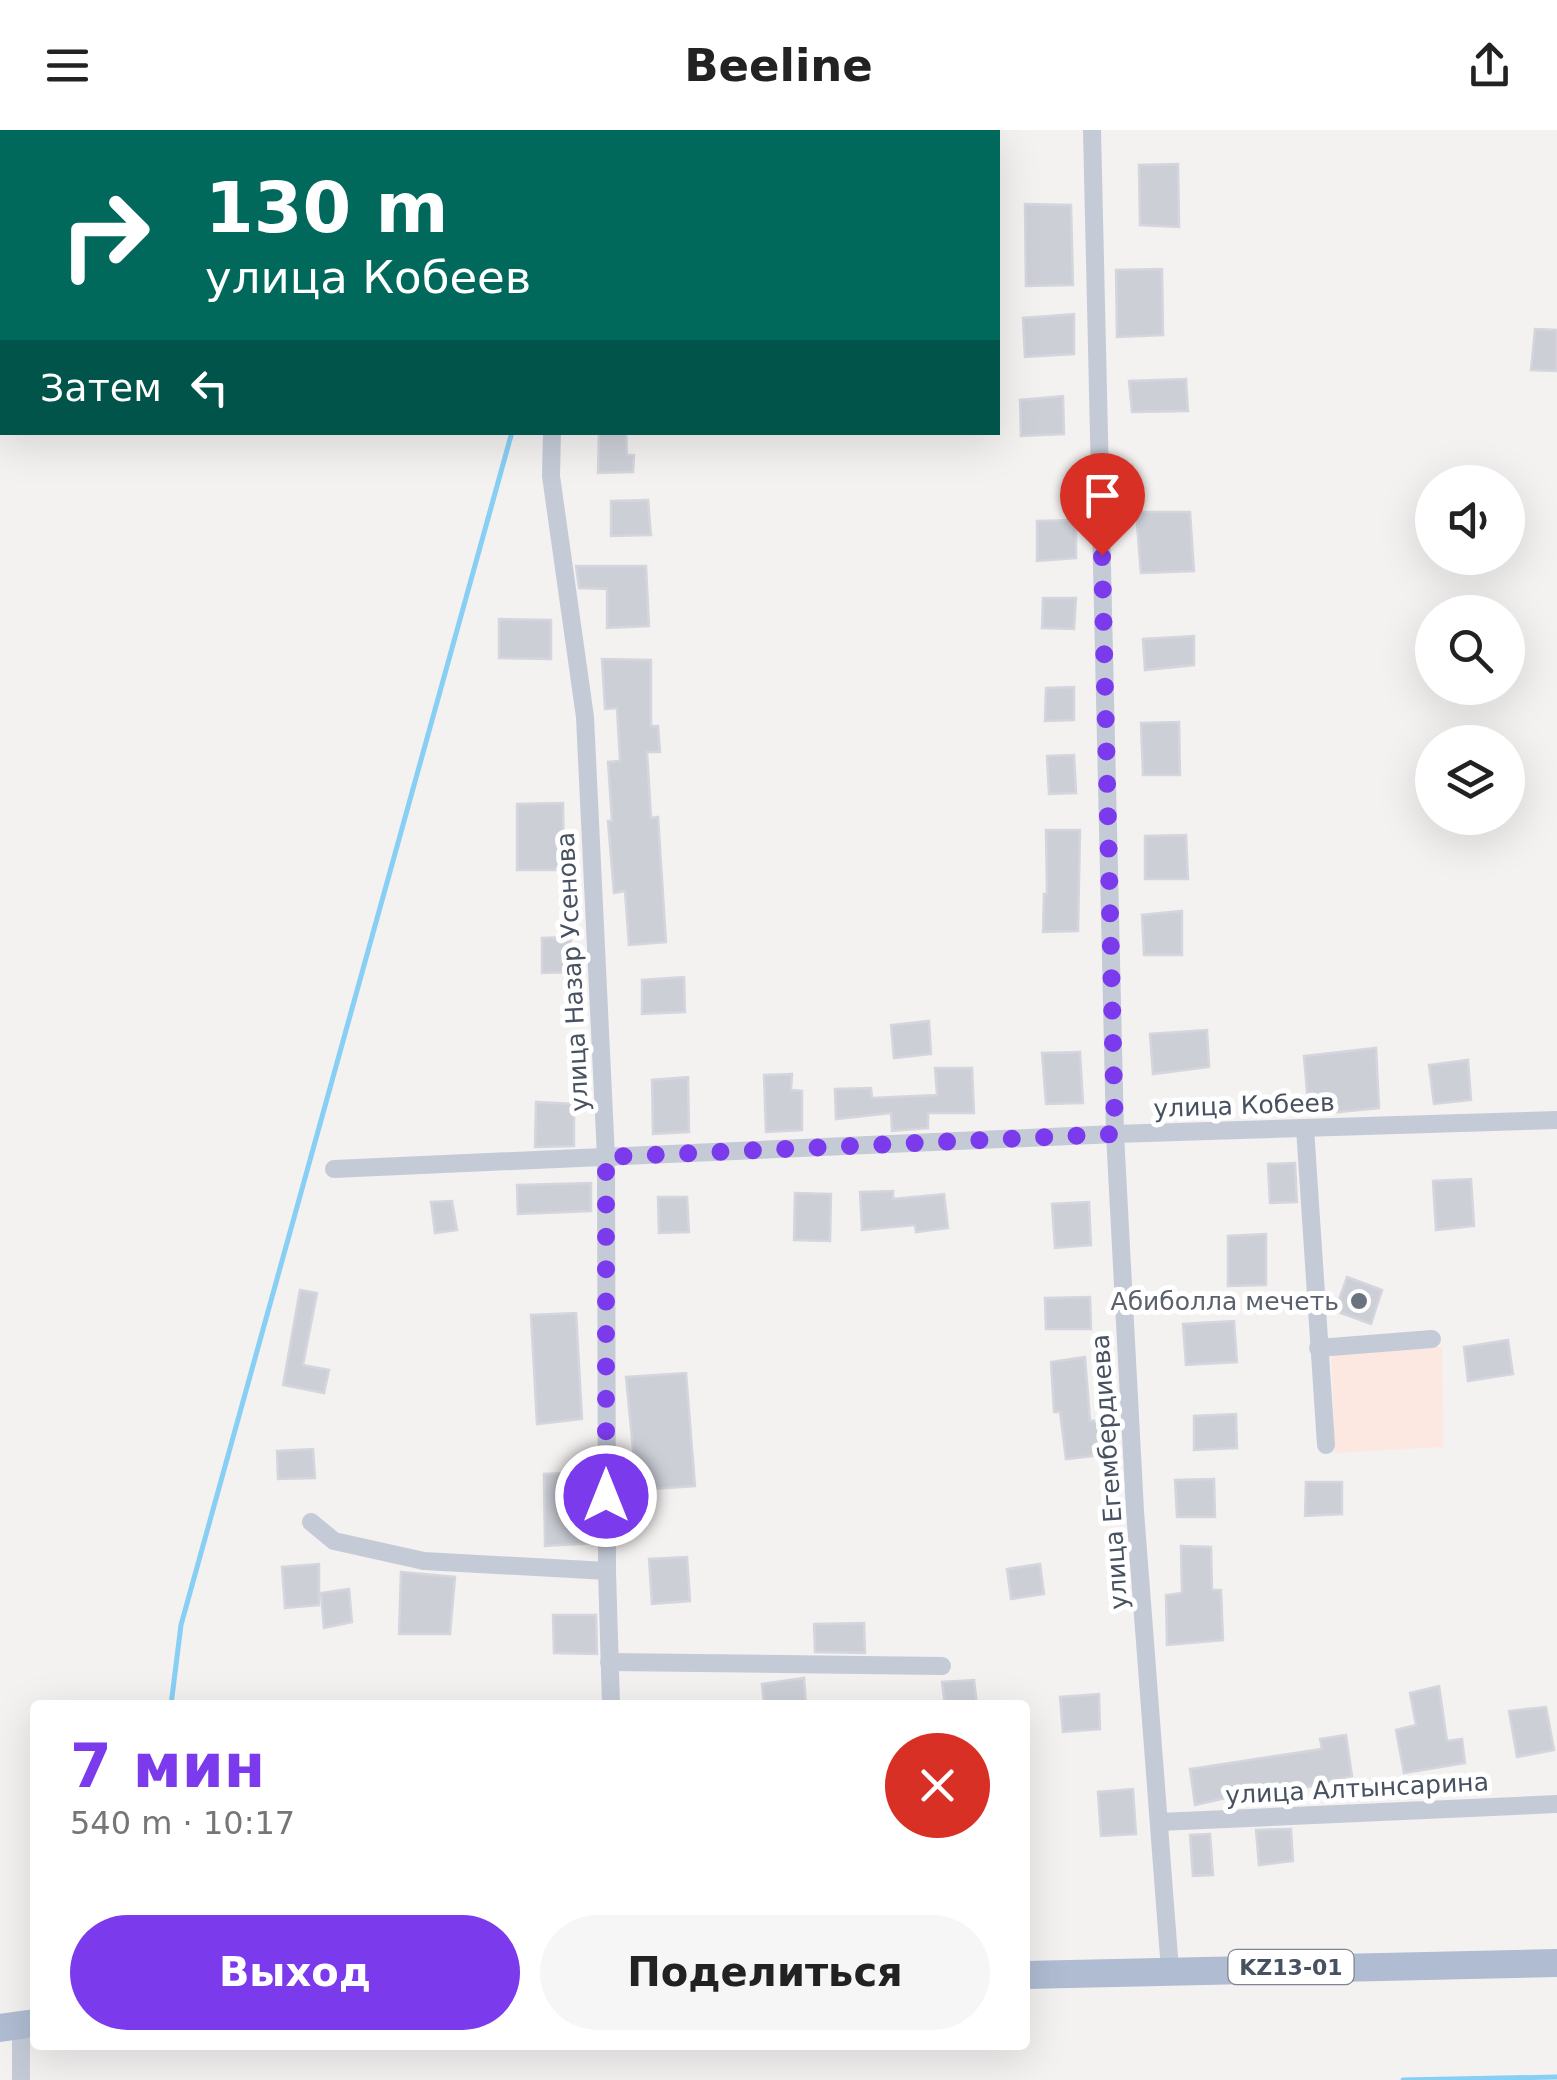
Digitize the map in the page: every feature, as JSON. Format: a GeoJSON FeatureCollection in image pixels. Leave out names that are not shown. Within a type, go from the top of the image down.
{"type":"FeatureCollection","features":[{"type":"Feature","properties":{"kind":"main road","name":"KZ13-01"},"geometry":{"type":"LineString","coordinates":[[1030,1974],[1557,1963]]}},
{"type":"Feature","properties":{"kind":"street","name":"улица Егембердиева"},"geometry":{"type":"LineString","coordinates":[[1092,130],[1115,1134],[1136,1511],[1170,1970]]}},
{"type":"Feature","properties":{"kind":"street","name":"улица Назар Усенова"},"geometry":{"type":"LineString","coordinates":[[552,435],[551,476],[585,717],[606,1157],[611,1700]]}},
{"type":"Feature","properties":{"kind":"street","name":"улица Кобеев"},"geometry":{"type":"LineString","coordinates":[[334,1169],[1115,1134],[1557,1120]]}},
{"type":"Feature","properties":{"kind":"street"},"geometry":{"type":"LineString","coordinates":[[1305,1128],[1326,1445]]}},
{"type":"Feature","properties":{"kind":"street"},"geometry":{"type":"LineString","coordinates":[[1318,1348],[1432,1339]]}},
{"type":"Feature","properties":{"kind":"street"},"geometry":{"type":"LineString","coordinates":[[311,1522],[334,1541],[424,1561],[607,1571]]}},
{"type":"Feature","properties":{"kind":"street"},"geometry":{"type":"LineString","coordinates":[[609,1662],[942,1666]]}},
{"type":"Feature","properties":{"kind":"street","name":"улица Алтынсарина"},"geometry":{"type":"LineString","coordinates":[[1159,1822],[1557,1804]]}},
{"type":"Feature","properties":{"kind":"street"},"geometry":{"type":"LineString","coordinates":[[19,2025],[21,2080]]}},
{"type":"Feature","properties":{"kind":"shaded area"},"geometry":{"type":"Polygon","coordinates":[[[1442,1347],[1443,1447],[1335,1453],[1331,1353],[1442,1347]]]}},
{"type":"Feature","properties":{"kind":"building"},"geometry":{"type":"Polygon","coordinates":[[[1178,164],[1179,227],[1140,225],[1139,165],[1178,164]]]}},
{"type":"Feature","properties":{"kind":"building"},"geometry":{"type":"Polygon","coordinates":[[[1025,204],[1071,205],[1073,285],[1026,286],[1025,204]]]}},
{"type":"Feature","properties":{"kind":"building"},"geometry":{"type":"Polygon","coordinates":[[[1162,269],[1163,335],[1117,337],[1116,270],[1162,269]]]}},
{"type":"Feature","properties":{"kind":"building"},"geometry":{"type":"Polygon","coordinates":[[[1074,314],[1074,354],[1025,357],[1023,318],[1074,314]]]}},
{"type":"Feature","properties":{"kind":"building"},"geometry":{"type":"Polygon","coordinates":[[[1535,329],[1557,330],[1557,371],[1531,370],[1535,329]]]}},
{"type":"Feature","properties":{"kind":"building"},"geometry":{"type":"Polygon","coordinates":[[[1186,379],[1188,411],[1132,412],[1129,381],[1186,379]]]}},
{"type":"Feature","properties":{"kind":"building"},"geometry":{"type":"Polygon","coordinates":[[[1063,396],[1064,434],[1021,436],[1020,400],[1063,396]]]}},
{"type":"Feature","properties":{"kind":"building"},"geometry":{"type":"Polygon","coordinates":[[[599,435],[626,435],[627,455],[634,455],[633,472],[598,473],[599,435]]]}},
{"type":"Feature","properties":{"kind":"building"},"geometry":{"type":"Polygon","coordinates":[[[648,500],[651,535],[611,536],[611,501],[648,500]]]}},
{"type":"Feature","properties":{"kind":"building"},"geometry":{"type":"Polygon","coordinates":[[[1136,512],[1190,512],[1194,571],[1141,573],[1136,512]]]}},
{"type":"Feature","properties":{"kind":"building"},"geometry":{"type":"Polygon","coordinates":[[[1076,520],[1076,558],[1037,561],[1037,521],[1076,520]]]}},
{"type":"Feature","properties":{"kind":"building"},"geometry":{"type":"Polygon","coordinates":[[[576,566],[646,566],[649,626],[607,628],[607,589],[579,588],[576,566]]]}},
{"type":"Feature","properties":{"kind":"building"},"geometry":{"type":"Polygon","coordinates":[[[1043,598],[1076,598],[1074,629],[1042,628],[1043,598]]]}},
{"type":"Feature","properties":{"kind":"building"},"geometry":{"type":"Polygon","coordinates":[[[499,619],[551,620],[551,659],[499,658],[499,619]]]}},
{"type":"Feature","properties":{"kind":"building"},"geometry":{"type":"Polygon","coordinates":[[[1194,636],[1194,665],[1145,670],[1143,639],[1194,636]]]}},
{"type":"Feature","properties":{"kind":"building"},"geometry":{"type":"Polygon","coordinates":[[[602,659],[651,660],[651,726],[658,726],[660,752],[647,752],[651,818],[658,817],[666,942],[629,945],[625,891],[614,893],[608,762],[620,761],[617,708],[605,709],[602,659]]]}},
{"type":"Feature","properties":{"kind":"building"},"geometry":{"type":"Polygon","coordinates":[[[1074,687],[1074,720],[1045,721],[1046,688],[1074,687]]]}},
{"type":"Feature","properties":{"kind":"building"},"geometry":{"type":"Polygon","coordinates":[[[1179,722],[1180,775],[1143,775],[1141,723],[1179,722]]]}},
{"type":"Feature","properties":{"kind":"building"},"geometry":{"type":"Polygon","coordinates":[[[1074,755],[1076,793],[1049,794],[1047,756],[1074,755]]]}},
{"type":"Feature","properties":{"kind":"building"},"geometry":{"type":"Polygon","coordinates":[[[563,803],[564,870],[517,870],[517,804],[563,803]]]}},
{"type":"Feature","properties":{"kind":"building"},"geometry":{"type":"Polygon","coordinates":[[[1046,830],[1080,830],[1078,931],[1043,932],[1046,830]]]}},
{"type":"Feature","properties":{"kind":"building"},"geometry":{"type":"Polygon","coordinates":[[[1186,835],[1188,879],[1145,879],[1145,836],[1186,835]]]}},
{"type":"Feature","properties":{"kind":"building"},"geometry":{"type":"Polygon","coordinates":[[[1182,911],[1182,955],[1144,955],[1142,915],[1182,911]]]}},
{"type":"Feature","properties":{"kind":"building"},"geometry":{"type":"Polygon","coordinates":[[[571,937],[571,972],[542,973],[542,938],[571,937]]]}},
{"type":"Feature","properties":{"kind":"building"},"geometry":{"type":"Polygon","coordinates":[[[684,977],[685,1012],[642,1014],[642,980],[684,977]]]}},
{"type":"Feature","properties":{"kind":"building"},"geometry":{"type":"Polygon","coordinates":[[[929,1021],[931,1054],[894,1058],[891,1025],[929,1021]]]}},
{"type":"Feature","properties":{"kind":"building"},"geometry":{"type":"Polygon","coordinates":[[[1207,1030],[1209,1067],[1153,1074],[1150,1034],[1207,1030]]]}},
{"type":"Feature","properties":{"kind":"building"},"geometry":{"type":"Polygon","coordinates":[[[1376,1048],[1379,1108],[1309,1115],[1304,1056],[1376,1048]]]}},
{"type":"Feature","properties":{"kind":"building"},"geometry":{"type":"Polygon","coordinates":[[[1080,1052],[1083,1103],[1046,1104],[1042,1053],[1080,1052]]]}},
{"type":"Feature","properties":{"kind":"building"},"geometry":{"type":"Polygon","coordinates":[[[1468,1060],[1471,1100],[1434,1104],[1429,1065],[1468,1060]]]}},
{"type":"Feature","properties":{"kind":"building"},"geometry":{"type":"Polygon","coordinates":[[[935,1068],[972,1068],[974,1113],[928,1113],[928,1128],[892,1131],[891,1113],[836,1119],[835,1089],[871,1088],[872,1098],[937,1095],[935,1068]]]}},
{"type":"Feature","properties":{"kind":"building"},"geometry":{"type":"Polygon","coordinates":[[[792,1074],[791,1090],[802,1091],[802,1130],[766,1132],[764,1075],[792,1074]]]}},
{"type":"Feature","properties":{"kind":"building"},"geometry":{"type":"Polygon","coordinates":[[[688,1077],[689,1132],[653,1134],[652,1080],[688,1077]]]}},
{"type":"Feature","properties":{"kind":"building"},"geometry":{"type":"Polygon","coordinates":[[[536,1102],[574,1104],[574,1146],[535,1147],[536,1102]]]}},
{"type":"Feature","properties":{"kind":"building"},"geometry":{"type":"Polygon","coordinates":[[[1295,1163],[1297,1202],[1270,1203],[1268,1164],[1295,1163]]]}},
{"type":"Feature","properties":{"kind":"building"},"geometry":{"type":"Polygon","coordinates":[[[1471,1179],[1474,1226],[1436,1230],[1433,1181],[1471,1179]]]}},
{"type":"Feature","properties":{"kind":"building"},"geometry":{"type":"Polygon","coordinates":[[[591,1183],[591,1211],[518,1214],[517,1185],[591,1183]]]}},
{"type":"Feature","properties":{"kind":"building"},"geometry":{"type":"Polygon","coordinates":[[[893,1191],[893,1199],[944,1194],[948,1228],[916,1232],[915,1225],[862,1230],[860,1192],[893,1191]]]}},
{"type":"Feature","properties":{"kind":"building"},"geometry":{"type":"Polygon","coordinates":[[[795,1193],[831,1194],[830,1241],[794,1240],[795,1193]]]}},
{"type":"Feature","properties":{"kind":"building"},"geometry":{"type":"Polygon","coordinates":[[[658,1197],[687,1197],[689,1232],[659,1233],[658,1197]]]}},
{"type":"Feature","properties":{"kind":"building"},"geometry":{"type":"Polygon","coordinates":[[[452,1201],[457,1230],[435,1233],[431,1202],[452,1201]]]}},
{"type":"Feature","properties":{"kind":"building"},"geometry":{"type":"Polygon","coordinates":[[[1089,1202],[1091,1245],[1055,1248],[1052,1204],[1089,1202]]]}},
{"type":"Feature","properties":{"kind":"building"},"geometry":{"type":"Polygon","coordinates":[[[1266,1234],[1266,1285],[1228,1286],[1228,1236],[1266,1234]]]}},
{"type":"Feature","properties":{"kind":"building","name":"Абиболла мечеть"},"geometry":{"type":"Polygon","coordinates":[[[1347,1277],[1382,1290],[1371,1324],[1335,1311],[1347,1277]]]}},
{"type":"Feature","properties":{"kind":"building"},"geometry":{"type":"Polygon","coordinates":[[[300,1290],[317,1293],[303,1365],[329,1370],[324,1393],[283,1385],[300,1290]]]}},
{"type":"Feature","properties":{"kind":"building"},"geometry":{"type":"Polygon","coordinates":[[[1090,1297],[1091,1329],[1046,1329],[1045,1298],[1090,1297]]]}},
{"type":"Feature","properties":{"kind":"building"},"geometry":{"type":"Polygon","coordinates":[[[576,1313],[582,1419],[537,1424],[531,1315],[576,1313]]]}},
{"type":"Feature","properties":{"kind":"building"},"geometry":{"type":"Polygon","coordinates":[[[1234,1321],[1237,1362],[1186,1365],[1183,1324],[1234,1321]]]}},
{"type":"Feature","properties":{"kind":"building"},"geometry":{"type":"Polygon","coordinates":[[[1508,1340],[1513,1374],[1468,1381],[1464,1347],[1508,1340]]]}},
{"type":"Feature","properties":{"kind":"building"},"geometry":{"type":"Polygon","coordinates":[[[1085,1357],[1090,1421],[1101,1420],[1102,1455],[1066,1459],[1060,1412],[1054,1412],[1051,1362],[1085,1357]]]}},
{"type":"Feature","properties":{"kind":"building"},"geometry":{"type":"Polygon","coordinates":[[[686,1373],[695,1486],[637,1490],[626,1377],[686,1373]]]}},
{"type":"Feature","properties":{"kind":"building"},"geometry":{"type":"Polygon","coordinates":[[[1236,1414],[1237,1448],[1194,1450],[1194,1416],[1236,1414]]]}},
{"type":"Feature","properties":{"kind":"building"},"geometry":{"type":"Polygon","coordinates":[[[313,1449],[315,1478],[278,1479],[277,1451],[313,1449]]]}},
{"type":"Feature","properties":{"kind":"building"},"geometry":{"type":"Polygon","coordinates":[[[594,1472],[594,1543],[545,1546],[544,1474],[594,1472]]]}},
{"type":"Feature","properties":{"kind":"building"},"geometry":{"type":"Polygon","coordinates":[[[1214,1479],[1215,1517],[1177,1517],[1175,1480],[1214,1479]]]}},
{"type":"Feature","properties":{"kind":"building"},"geometry":{"type":"Polygon","coordinates":[[[1306,1482],[1342,1482],[1342,1514],[1305,1516],[1306,1482]]]}},
{"type":"Feature","properties":{"kind":"building"},"geometry":{"type":"Polygon","coordinates":[[[1181,1546],[1211,1547],[1212,1590],[1221,1590],[1223,1640],[1167,1645],[1166,1595],[1182,1593],[1181,1546]]]}},
{"type":"Feature","properties":{"kind":"building"},"geometry":{"type":"Polygon","coordinates":[[[687,1557],[690,1601],[652,1604],[649,1559],[687,1557]]]}},
{"type":"Feature","properties":{"kind":"building"},"geometry":{"type":"Polygon","coordinates":[[[319,1564],[319,1605],[285,1608],[282,1567],[319,1564]]]}},
{"type":"Feature","properties":{"kind":"building"},"geometry":{"type":"Polygon","coordinates":[[[1040,1564],[1044,1594],[1011,1599],[1007,1569],[1040,1564]]]}},
{"type":"Feature","properties":{"kind":"building"},"geometry":{"type":"Polygon","coordinates":[[[401,1572],[455,1577],[450,1634],[399,1634],[401,1572]]]}},
{"type":"Feature","properties":{"kind":"building"},"geometry":{"type":"Polygon","coordinates":[[[349,1589],[352,1622],[324,1628],[321,1593],[349,1589]]]}},
{"type":"Feature","properties":{"kind":"building"},"geometry":{"type":"Polygon","coordinates":[[[553,1615],[596,1615],[597,1654],[554,1653],[553,1615]]]}},
{"type":"Feature","properties":{"kind":"building"},"geometry":{"type":"Polygon","coordinates":[[[864,1623],[865,1653],[815,1652],[814,1624],[864,1623]]]}},
{"type":"Feature","properties":{"kind":"building"},"geometry":{"type":"Polygon","coordinates":[[[804,1678],[806,1700],[764,1700],[762,1684],[804,1678]]]}},
{"type":"Feature","properties":{"kind":"building"},"geometry":{"type":"Polygon","coordinates":[[[974,1680],[976,1700],[944,1700],[942,1682],[974,1680]]]}},
{"type":"Feature","properties":{"kind":"building"},"geometry":{"type":"Polygon","coordinates":[[[1439,1686],[1447,1741],[1462,1739],[1465,1763],[1404,1773],[1396,1730],[1416,1725],[1410,1693],[1439,1686]]]}},
{"type":"Feature","properties":{"kind":"building"},"geometry":{"type":"Polygon","coordinates":[[[1099,1694],[1100,1729],[1063,1732],[1060,1697],[1099,1694]]]}},
{"type":"Feature","properties":{"kind":"building"},"geometry":{"type":"Polygon","coordinates":[[[1546,1707],[1554,1750],[1517,1757],[1509,1711],[1546,1707]]]}},
{"type":"Feature","properties":{"kind":"building"},"geometry":{"type":"Polygon","coordinates":[[[1346,1735],[1352,1776],[1280,1794],[1245,1800],[1244,1794],[1195,1805],[1190,1769],[1322,1749],[1320,1739],[1346,1735]]]}},
{"type":"Feature","properties":{"kind":"building"},"geometry":{"type":"Polygon","coordinates":[[[1133,1789],[1136,1834],[1101,1836],[1098,1792],[1133,1789]]]}},
{"type":"Feature","properties":{"kind":"building"},"geometry":{"type":"Polygon","coordinates":[[[1291,1829],[1293,1861],[1259,1865],[1256,1830],[1291,1829]]]}},
{"type":"Feature","properties":{"kind":"building"},"geometry":{"type":"Polygon","coordinates":[[[1210,1834],[1213,1875],[1193,1876],[1190,1835],[1210,1834]]]}},
{"type":"Feature","properties":{"kind":"waterway"},"geometry":{"type":"LineString","coordinates":[[172,1700],[181,1625],[511,435]]}},
{"type":"Feature","properties":{"kind":"waterway"},"geometry":{"type":"LineString","coordinates":[[1403,2080],[1557,2077]]}},
{"type":"Feature","properties":{"kind":"place","name":"Абиболла мечеть"},"geometry":{"type":"Point","coordinates":[1359,1301]}},
{"type":"Feature","properties":{"kind":"route"},"geometry":{"type":"LineString","coordinates":[[606,1496],[606,1157],[1115,1134],[1102,555]]}}]}
